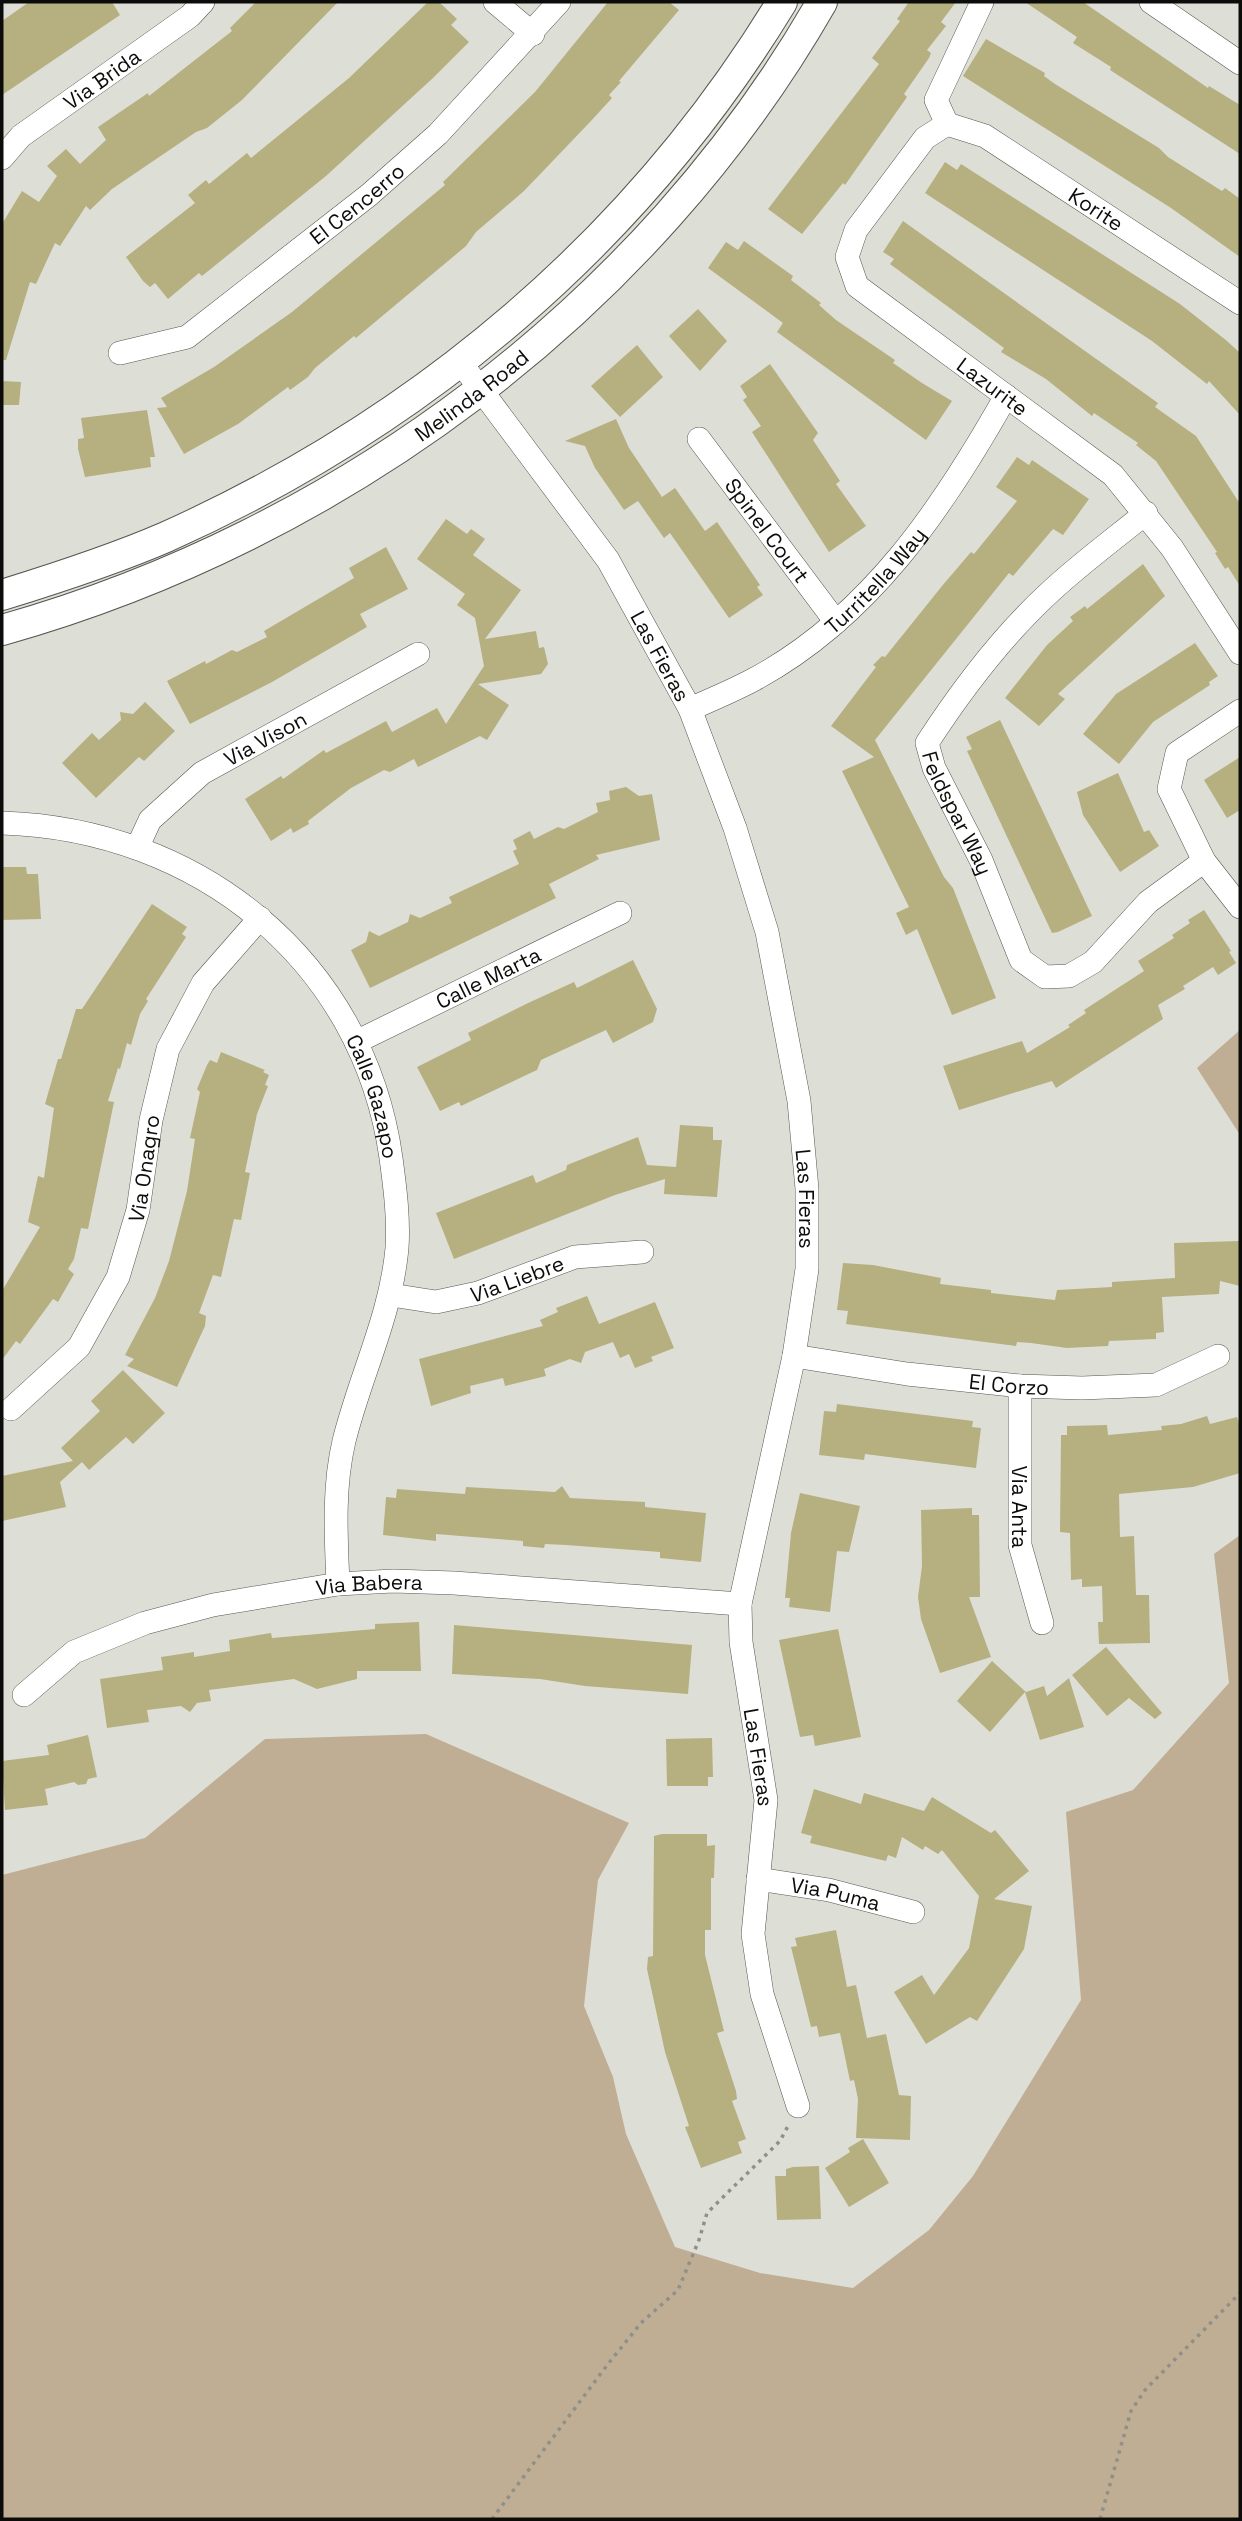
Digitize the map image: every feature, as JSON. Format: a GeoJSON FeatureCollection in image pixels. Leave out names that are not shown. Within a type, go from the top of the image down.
{"type":"FeatureCollection","features":[{"type":"Feature","properties":{"kind":"main road","name":"Melinda Road"},"geometry":{"type":"LineString","coordinates":[[2,595],[163,538],[244,499],[385,417],[461,363],[552,284],[648,185],[741,67],[782,2]]}},
{"type":"Feature","properties":{"kind":"main road","name":"Melinda Road"},"geometry":{"type":"LineString","coordinates":[[2,630],[115,593],[227,547],[342,485],[481,391],[571,312],[655,228],[703,174],[771,83],[822,2]]}},
{"type":"Feature","properties":{"kind":"street"},"geometry":{"type":"LineString","coordinates":[[495,2],[533,34]]}},
{"type":"Feature","properties":{"kind":"street","name":"El Cencerro"},"geometry":{"type":"LineString","coordinates":[[120,353],[187,337],[369,195],[438,134],[533,34],[559,2]]}},
{"type":"Feature","properties":{"kind":"street"},"geometry":{"type":"LineString","coordinates":[[947,124],[936,100],[982,2]]}},
{"type":"Feature","properties":{"kind":"street"},"geometry":{"type":"LineString","coordinates":[[1151,2],[1240,63]]}},
{"type":"Feature","properties":{"kind":"street","name":"Via Brida"},"geometry":{"type":"LineString","coordinates":[[2,158],[21,136],[190,6]]}},
{"type":"Feature","properties":{"kind":"street","name":"Korite"},"geometry":{"type":"LineString","coordinates":[[947,124],[985,136],[1240,303]]}},
{"type":"Feature","properties":{"kind":"street","name":"Lazurite"},"geometry":{"type":"LineString","coordinates":[[947,124],[925,138],[856,230],[847,257],[857,286],[1113,475],[1146,513],[1240,653]]}},
{"type":"Feature","properties":{"kind":"street","name":"Las Fieras"},"geometry":{"type":"LineString","coordinates":[[461,363],[608,560],[690,709],[735,828],[767,932],[799,1101],[807,1189],[807,1269],[794,1356],[740,1604],[741,1642],[765,1800],[753,1934],[762,1994],[798,2106]]}},
{"type":"Feature","properties":{"kind":"street","name":"Turritella Way"},"geometry":{"type":"LineString","coordinates":[[690,709],[754,680],[836,622],[877,583],[912,543],[967,465],[1006,396]]}},
{"type":"Feature","properties":{"kind":"street","name":"Spinel Court"},"geometry":{"type":"LineString","coordinates":[[699,439],[836,622]]}},
{"type":"Feature","properties":{"kind":"street","name":"Feldspar Way"},"geometry":{"type":"LineString","coordinates":[[1146,513],[1049,593],[1002,641],[955,699],[927,743],[934,768],[981,860],[1021,960],[1045,977],[1069,976],[1093,962],[1148,902],[1204,860]]}},
{"type":"Feature","properties":{"kind":"street","name":"Via Vison"},"geometry":{"type":"LineString","coordinates":[[136,848],[150,820],[202,773],[418,654]]}},
{"type":"Feature","properties":{"kind":"street"},"geometry":{"type":"LineString","coordinates":[[1240,711],[1177,753],[1169,789],[1204,860],[1240,907]]}},
{"type":"Feature","properties":{"kind":"street","name":"Calle Gazapo"},"geometry":{"type":"LineString","coordinates":[[2,823],[41,824],[89,833],[188,869],[225,891],[260,918],[309,965],[356,1042],[384,1115],[397,1202],[397,1246],[391,1295],[361,1380],[343,1445],[335,1507],[338,1584]]}},
{"type":"Feature","properties":{"kind":"street","name":"Calle Marta"},"geometry":{"type":"LineString","coordinates":[[356,1042],[620,913]]}},
{"type":"Feature","properties":{"kind":"street","name":"Via Onagro"},"geometry":{"type":"LineString","coordinates":[[11,1409],[79,1347],[118,1277],[138,1210],[151,1120],[167,1049],[203,983],[260,918]]}},
{"type":"Feature","properties":{"kind":"street","name":"Via Liebre"},"geometry":{"type":"LineString","coordinates":[[391,1295],[436,1302],[478,1293],[575,1257],[642,1252]]}},
{"type":"Feature","properties":{"kind":"street","name":"El Corzo"},"geometry":{"type":"LineString","coordinates":[[794,1356],[907,1374],[1020,1386],[1082,1388],[1156,1385],[1218,1356]]}},
{"type":"Feature","properties":{"kind":"street","name":"Via Anta"},"geometry":{"type":"LineString","coordinates":[[1020,1386],[1020,1545],[1042,1623]]}},
{"type":"Feature","properties":{"kind":"street","name":"Via Babera"},"geometry":{"type":"LineString","coordinates":[[24,1695],[74,1653],[145,1623],[213,1605],[338,1584],[393,1581],[454,1583],[740,1604]]}},
{"type":"Feature","properties":{"kind":"street","name":"Via Puma"},"geometry":{"type":"LineString","coordinates":[[758,1879],[829,1890],[913,1912]]}},
{"type":"Feature","properties":{"kind":"path"},"geometry":{"type":"LineString","coordinates":[[492,2519],[625,2344],[678,2290],[707,2213],[779,2141],[798,2106]]}},
{"type":"Feature","properties":{"kind":"path"},"geometry":{"type":"LineString","coordinates":[[1100,2519],[1131,2411],[1145,2389],[1240,2293]]}},
{"type":"Feature","properties":{"kind":"shaded area"},"geometry":{"type":"Polygon","coordinates":[[[1240,1030],[1240,1135],[1197,1068],[1240,1030]]]}},
{"type":"Feature","properties":{"kind":"shaded area"},"geometry":{"type":"Polygon","coordinates":[[[1240,1535],[1240,2519],[2,2519],[2,1875],[145,1838],[265,1739],[426,1734],[629,1823],[598,1880],[584,2006],[613,2077],[626,2134],[675,2247],[760,2273],[853,2288],[929,2230],[973,2176],[1081,2000],[1066,1812],[1133,1790],[1229,1683],[1214,1554],[1240,1535]]]}},
{"type":"Feature","properties":{"kind":"building"},"geometry":{"type":"Polygon","coordinates":[[[29,2],[112,2],[120,15],[2,95],[2,21],[29,2]]]}},
{"type":"Feature","properties":{"kind":"building"},"geometry":{"type":"Polygon","coordinates":[[[256,2],[338,2],[242,100],[207,128],[196,132],[112,189],[90,210],[86,206],[60,246],[55,243],[36,284],[30,282],[6,360],[2,360],[2,224],[22,191],[39,202],[57,176],[47,166],[66,149],[80,164],[106,140],[98,127],[148,93],[149,96],[232,31],[230,28],[256,2]]]}},
{"type":"Feature","properties":{"kind":"building"},"geometry":{"type":"Polygon","coordinates":[[[428,2],[439,2],[457,19],[451,25],[469,42],[433,78],[326,176],[202,276],[199,273],[168,299],[155,283],[150,287],[143,281],[126,257],[195,203],[188,195],[206,180],[209,184],[247,153],[251,158],[349,78],[428,2]]]}},
{"type":"Feature","properties":{"kind":"building"},"geometry":{"type":"Polygon","coordinates":[[[608,2],[669,2],[679,10],[619,81],[621,82],[609,95],[612,98],[524,191],[476,232],[466,246],[356,338],[354,336],[315,368],[308,377],[290,390],[288,387],[238,424],[184,454],[157,408],[167,407],[161,398],[214,367],[292,312],[445,185],[443,182],[535,92],[608,2]]]}},
{"type":"Feature","properties":{"kind":"building"},"geometry":{"type":"Polygon","coordinates":[[[909,2],[956,2],[941,22],[946,26],[927,50],[931,53],[929,58],[904,94],[907,97],[845,185],[843,183],[802,234],[768,209],[879,64],[872,58],[900,21],[897,19],[909,2]]]}},
{"type":"Feature","properties":{"kind":"building"},"geometry":{"type":"Polygon","coordinates":[[[1025,2],[1083,2],[1208,88],[1209,86],[1240,105],[1240,154],[1110,70],[1111,67],[1073,43],[1077,37],[1025,2]]]}},
{"type":"Feature","properties":{"kind":"building"},"geometry":{"type":"Polygon","coordinates":[[[986,39],[1045,73],[1044,76],[1055,84],[1159,148],[1168,157],[1222,191],[1225,188],[1240,199],[1240,257],[1171,208],[963,76],[986,39]]]}},
{"type":"Feature","properties":{"kind":"building"},"geometry":{"type":"Polygon","coordinates":[[[945,162],[957,170],[961,164],[1180,304],[1227,341],[1240,353],[1240,415],[1209,381],[1207,384],[1152,341],[925,193],[945,162]]]}},
{"type":"Feature","properties":{"kind":"building"},"geometry":{"type":"Polygon","coordinates":[[[903,221],[1158,403],[1155,407],[1196,436],[1240,504],[1240,586],[1228,567],[1225,569],[1215,553],[1217,552],[1156,461],[1136,445],[1138,443],[1094,413],[1092,416],[1046,379],[1001,352],[1004,348],[890,264],[894,259],[883,252],[903,221]]]}},
{"type":"Feature","properties":{"kind":"building"},"geometry":{"type":"Polygon","coordinates":[[[744,241],[793,276],[791,280],[821,303],[819,305],[836,320],[895,360],[893,363],[952,401],[926,440],[777,332],[783,323],[708,268],[726,242],[738,250],[744,241]]]}},
{"type":"Feature","properties":{"kind":"building"},"geometry":{"type":"Polygon","coordinates":[[[698,309],[727,341],[700,371],[669,336],[698,309]]]}},
{"type":"Feature","properties":{"kind":"building"},"geometry":{"type":"Polygon","coordinates":[[[637,345],[663,377],[620,417],[591,386],[637,345]]]}},
{"type":"Feature","properties":{"kind":"building"},"geometry":{"type":"Polygon","coordinates":[[[770,364],[818,433],[813,440],[840,481],[836,484],[866,526],[829,552],[752,432],[761,426],[743,400],[747,397],[740,386],[770,364]]]}},
{"type":"Feature","properties":{"kind":"building"},"geometry":{"type":"Polygon","coordinates":[[[2,381],[21,382],[19,405],[2,405],[2,381]]]}},
{"type":"Feature","properties":{"kind":"building"},"geometry":{"type":"Polygon","coordinates":[[[147,410],[155,457],[150,457],[151,467],[85,477],[78,449],[78,439],[84,438],[81,418],[147,410]]]}},
{"type":"Feature","properties":{"kind":"building"},"geometry":{"type":"Polygon","coordinates":[[[616,419],[629,448],[662,497],[675,488],[705,531],[717,522],[760,585],[757,587],[763,595],[729,618],[670,533],[664,538],[638,501],[624,510],[595,468],[585,446],[565,441],[616,419]]]}},
{"type":"Feature","properties":{"kind":"building"},"geometry":{"type":"Polygon","coordinates":[[[1017,457],[1029,465],[1032,460],[1089,499],[1063,535],[1053,529],[1013,576],[1009,573],[875,740],[944,877],[953,888],[996,998],[952,1015],[917,929],[906,935],[896,913],[909,907],[842,771],[874,757],[831,726],[876,667],[873,665],[882,656],[885,657],[942,586],[971,552],[974,554],[1017,501],[996,487],[1017,457]]]}},
{"type":"Feature","properties":{"kind":"building"},"geometry":{"type":"Polygon","coordinates":[[[446,519],[467,534],[471,529],[485,539],[473,555],[521,590],[485,639],[536,631],[539,648],[544,647],[548,664],[541,674],[478,684],[509,705],[487,740],[480,736],[418,767],[414,759],[390,772],[384,770],[351,788],[308,821],[309,824],[293,833],[291,828],[271,841],[245,799],[281,776],[283,779],[324,750],[326,753],[386,721],[392,732],[437,708],[446,724],[484,666],[475,618],[457,605],[465,594],[417,559],[446,519]]]}},
{"type":"Feature","properties":{"kind":"building"},"geometry":{"type":"Polygon","coordinates":[[[386,547],[408,589],[360,614],[367,627],[272,682],[190,724],[167,681],[205,661],[206,664],[232,650],[237,652],[267,637],[264,631],[354,578],[349,568],[386,547]]]}},
{"type":"Feature","properties":{"kind":"building"},"geometry":{"type":"Polygon","coordinates":[[[1143,564],[1165,596],[1058,694],[1065,699],[1039,726],[1005,698],[1047,645],[1073,621],[1070,617],[1085,606],[1087,609],[1143,564]]]}},
{"type":"Feature","properties":{"kind":"building"},"geometry":{"type":"Polygon","coordinates":[[[1195,643],[1218,676],[1209,682],[1210,685],[1153,722],[1119,764],[1083,734],[1116,694],[1195,643]]]}},
{"type":"Feature","properties":{"kind":"building"},"geometry":{"type":"Polygon","coordinates":[[[145,702],[175,731],[144,761],[139,757],[96,798],[62,763],[92,733],[99,740],[121,720],[120,712],[133,714],[145,702]]]}},
{"type":"Feature","properties":{"kind":"building"},"geometry":{"type":"Polygon","coordinates":[[[1000,720],[1092,916],[1058,932],[1052,933],[967,751],[972,749],[966,737],[1000,720]]]}},
{"type":"Feature","properties":{"kind":"building"},"geometry":{"type":"Polygon","coordinates":[[[1240,757],[1240,810],[1227,818],[1204,780],[1240,757]]]}},
{"type":"Feature","properties":{"kind":"building"},"geometry":{"type":"Polygon","coordinates":[[[1118,773],[1144,832],[1149,830],[1159,846],[1120,872],[1083,815],[1077,792],[1118,773]]]}},
{"type":"Feature","properties":{"kind":"building"},"geometry":{"type":"Polygon","coordinates":[[[626,787],[639,796],[652,794],[660,840],[596,855],[599,859],[549,884],[556,898],[370,988],[351,950],[366,942],[369,931],[379,936],[408,922],[410,914],[420,918],[452,903],[449,897],[519,864],[513,851],[517,849],[513,840],[530,831],[534,839],[558,827],[564,829],[598,812],[596,803],[610,800],[609,791],[626,787]]]}},
{"type":"Feature","properties":{"kind":"building"},"geometry":{"type":"Polygon","coordinates":[[[2,867],[26,867],[27,874],[38,874],[41,919],[2,920],[2,867]]]}},
{"type":"Feature","properties":{"kind":"building"},"geometry":{"type":"Polygon","coordinates":[[[152,904],[187,927],[182,934],[186,937],[146,999],[148,1001],[140,1014],[131,1045],[127,1043],[120,1069],[118,1068],[108,1101],[114,1102],[88,1229],[81,1228],[74,1259],[68,1269],[74,1274],[58,1302],[53,1299],[20,1344],[16,1341],[2,1360],[2,1291],[40,1227],[28,1222],[38,1176],[44,1178],[54,1108],[45,1104],[58,1059],[61,1059],[76,1009],[82,1009],[152,904]]]}},
{"type":"Feature","properties":{"kind":"building"},"geometry":{"type":"Polygon","coordinates":[[[1204,910],[1236,963],[1218,975],[1213,967],[1183,986],[1185,989],[1158,1005],[1163,1019],[1056,1088],[1052,1081],[959,1110],[943,1066],[1022,1041],[1027,1053],[1070,1027],[1068,1025],[1086,1013],[1084,1010],[1144,971],[1138,961],[1174,938],[1172,935],[1190,923],[1188,920],[1204,910]]]}},
{"type":"Feature","properties":{"kind":"building"},"geometry":{"type":"Polygon","coordinates":[[[633,960],[657,1009],[653,1022],[613,1043],[606,1030],[541,1060],[537,1070],[461,1106],[459,1102],[440,1111],[417,1067],[471,1040],[468,1033],[526,1004],[574,982],[577,988],[633,960]]]}},
{"type":"Feature","properties":{"kind":"building"},"geometry":{"type":"Polygon","coordinates":[[[221,1052],[265,1070],[263,1072],[269,1075],[265,1085],[268,1086],[257,1114],[245,1172],[250,1173],[241,1220],[234,1219],[221,1277],[213,1275],[199,1313],[206,1316],[205,1326],[177,1387],[127,1366],[134,1359],[125,1355],[155,1298],[169,1261],[187,1191],[195,1139],[190,1138],[200,1092],[197,1089],[210,1060],[217,1063],[221,1052]]]}},
{"type":"Feature","properties":{"kind":"building"},"geometry":{"type":"Polygon","coordinates":[[[680,1125],[713,1127],[713,1140],[722,1140],[717,1197],[664,1194],[665,1179],[615,1195],[454,1259],[436,1213],[533,1175],[536,1183],[566,1170],[567,1165],[638,1137],[647,1165],[676,1167],[680,1125]]]}},
{"type":"Feature","properties":{"kind":"building"},"geometry":{"type":"Polygon","coordinates":[[[1240,1241],[1240,1286],[1220,1281],[1219,1294],[1162,1297],[1164,1332],[1156,1333],[1156,1339],[1109,1341],[1108,1346],[1067,1348],[1017,1342],[1016,1346],[846,1324],[848,1311],[837,1310],[843,1263],[873,1265],[941,1278],[940,1284],[991,1290],[991,1293],[1055,1300],[1057,1290],[1112,1287],[1112,1282],[1175,1278],[1174,1243],[1240,1241]]]}},
{"type":"Feature","properties":{"kind":"building"},"geometry":{"type":"Polygon","coordinates":[[[587,1296],[599,1324],[655,1302],[674,1348],[651,1357],[653,1361],[635,1368],[629,1354],[620,1358],[613,1342],[585,1352],[581,1363],[570,1359],[544,1369],[546,1376],[505,1386],[503,1378],[470,1386],[471,1393],[431,1406],[419,1359],[543,1326],[540,1320],[558,1312],[556,1308],[587,1296]]]}},
{"type":"Feature","properties":{"kind":"building"},"geometry":{"type":"Polygon","coordinates":[[[123,1370],[165,1413],[133,1444],[126,1437],[89,1470],[82,1462],[60,1482],[66,1507],[2,1521],[2,1476],[73,1461],[61,1448],[100,1411],[91,1401],[123,1370]]]}},
{"type":"Feature","properties":{"kind":"building"},"geometry":{"type":"Polygon","coordinates":[[[837,1404],[973,1421],[972,1427],[981,1428],[976,1468],[865,1454],[864,1460],[819,1455],[824,1411],[836,1412],[837,1404]]]}},
{"type":"Feature","properties":{"kind":"building"},"geometry":{"type":"Polygon","coordinates":[[[1207,1416],[1210,1424],[1237,1417],[1240,1426],[1240,1473],[1193,1487],[1119,1494],[1120,1537],[1134,1536],[1136,1595],[1149,1595],[1150,1643],[1099,1644],[1098,1622],[1103,1622],[1102,1586],[1082,1587],[1082,1579],[1071,1580],[1070,1533],[1060,1532],[1061,1435],[1067,1435],[1067,1426],[1107,1425],[1108,1435],[1162,1430],[1161,1426],[1181,1424],[1207,1416]]]}},
{"type":"Feature","properties":{"kind":"building"},"geometry":{"type":"Polygon","coordinates":[[[562,1486],[570,1498],[645,1502],[645,1507],[706,1513],[701,1562],[660,1558],[660,1552],[545,1544],[544,1548],[523,1546],[523,1541],[436,1534],[436,1541],[383,1535],[386,1497],[396,1498],[397,1489],[465,1494],[466,1487],[555,1492],[562,1486]]]}},
{"type":"Feature","properties":{"kind":"building"},"geometry":{"type":"Polygon","coordinates":[[[800,1493],[860,1506],[849,1552],[837,1551],[830,1612],[789,1607],[790,1598],[785,1598],[791,1533],[800,1493]]]}},
{"type":"Feature","properties":{"kind":"building"},"geometry":{"type":"Polygon","coordinates":[[[972,1508],[972,1515],[979,1515],[980,1597],[969,1597],[991,1657],[940,1673],[921,1619],[918,1597],[922,1566],[921,1510],[972,1508]]]}},
{"type":"Feature","properties":{"kind":"building"},"geometry":{"type":"Polygon","coordinates":[[[419,1622],[421,1671],[357,1671],[357,1679],[317,1689],[294,1679],[209,1690],[211,1701],[197,1703],[190,1712],[181,1706],[147,1710],[149,1722],[107,1728],[100,1679],[163,1670],[161,1657],[194,1652],[194,1657],[230,1651],[229,1640],[271,1633],[272,1638],[375,1629],[375,1624],[419,1622]]]}},
{"type":"Feature","properties":{"kind":"building"},"geometry":{"type":"Polygon","coordinates":[[[454,1625],[692,1645],[688,1694],[585,1686],[540,1679],[452,1674],[454,1625]]]}},
{"type":"Feature","properties":{"kind":"building"},"geometry":{"type":"Polygon","coordinates":[[[838,1629],[861,1737],[815,1746],[813,1735],[800,1737],[779,1640],[838,1629]]]}},
{"type":"Feature","properties":{"kind":"building"},"geometry":{"type":"Polygon","coordinates":[[[1106,1647],[1162,1713],[1155,1719],[1129,1698],[1107,1716],[1072,1675],[1106,1647]]]}},
{"type":"Feature","properties":{"kind":"building"},"geometry":{"type":"Polygon","coordinates":[[[992,1661],[1026,1692],[1044,1686],[1047,1696],[1069,1678],[1084,1727],[1040,1740],[1025,1692],[990,1732],[957,1701],[992,1661]]]}},
{"type":"Feature","properties":{"kind":"building"},"geometry":{"type":"Polygon","coordinates":[[[88,1735],[97,1777],[88,1779],[86,1784],[78,1785],[74,1782],[45,1789],[48,1805],[5,1810],[2,1761],[49,1755],[47,1745],[88,1735]]]}},
{"type":"Feature","properties":{"kind":"building"},"geometry":{"type":"Polygon","coordinates":[[[712,1738],[713,1777],[708,1777],[708,1786],[667,1786],[666,1739],[712,1738]]]}},
{"type":"Feature","properties":{"kind":"building"},"geometry":{"type":"Polygon","coordinates":[[[814,1789],[861,1804],[864,1793],[924,1811],[932,1797],[991,1833],[995,1830],[1029,1871],[994,1899],[1032,1906],[1024,1949],[977,2021],[970,2017],[926,2044],[894,1992],[922,1975],[934,1995],[969,1948],[979,1896],[942,1850],[938,1854],[925,1846],[923,1850],[902,1837],[896,1858],[888,1855],[886,1861],[810,1843],[812,1836],[801,1833],[814,1789]]]}},
{"type":"Feature","properties":{"kind":"building"},"geometry":{"type":"Polygon","coordinates":[[[707,1834],[707,1846],[715,1845],[714,1878],[711,1878],[711,1930],[705,1930],[705,1955],[724,2031],[717,2033],[736,2091],[737,2099],[732,2101],[746,2139],[738,2142],[742,2153],[701,2168],[685,2127],[689,2126],[665,2052],[647,1969],[648,1957],[653,1956],[654,1836],[707,1834]]]}},
{"type":"Feature","properties":{"kind":"building"},"geometry":{"type":"Polygon","coordinates":[[[836,1930],[847,1987],[856,1985],[867,2038],[886,2034],[899,2095],[911,2096],[910,2140],[856,2138],[858,2099],[854,2080],[850,2081],[840,2033],[819,2037],[817,2026],[811,2027],[791,1947],[797,1946],[795,1938],[836,1930]]]}},
{"type":"Feature","properties":{"kind":"building"},"geometry":{"type":"Polygon","coordinates":[[[863,2139],[889,2183],[849,2207],[825,2168],[850,2152],[848,2148],[863,2139]]]}},
{"type":"Feature","properties":{"kind":"building"},"geometry":{"type":"Polygon","coordinates":[[[819,2166],[821,2219],[777,2220],[775,2176],[786,2176],[786,2169],[793,2167],[819,2166]]]}}]}
